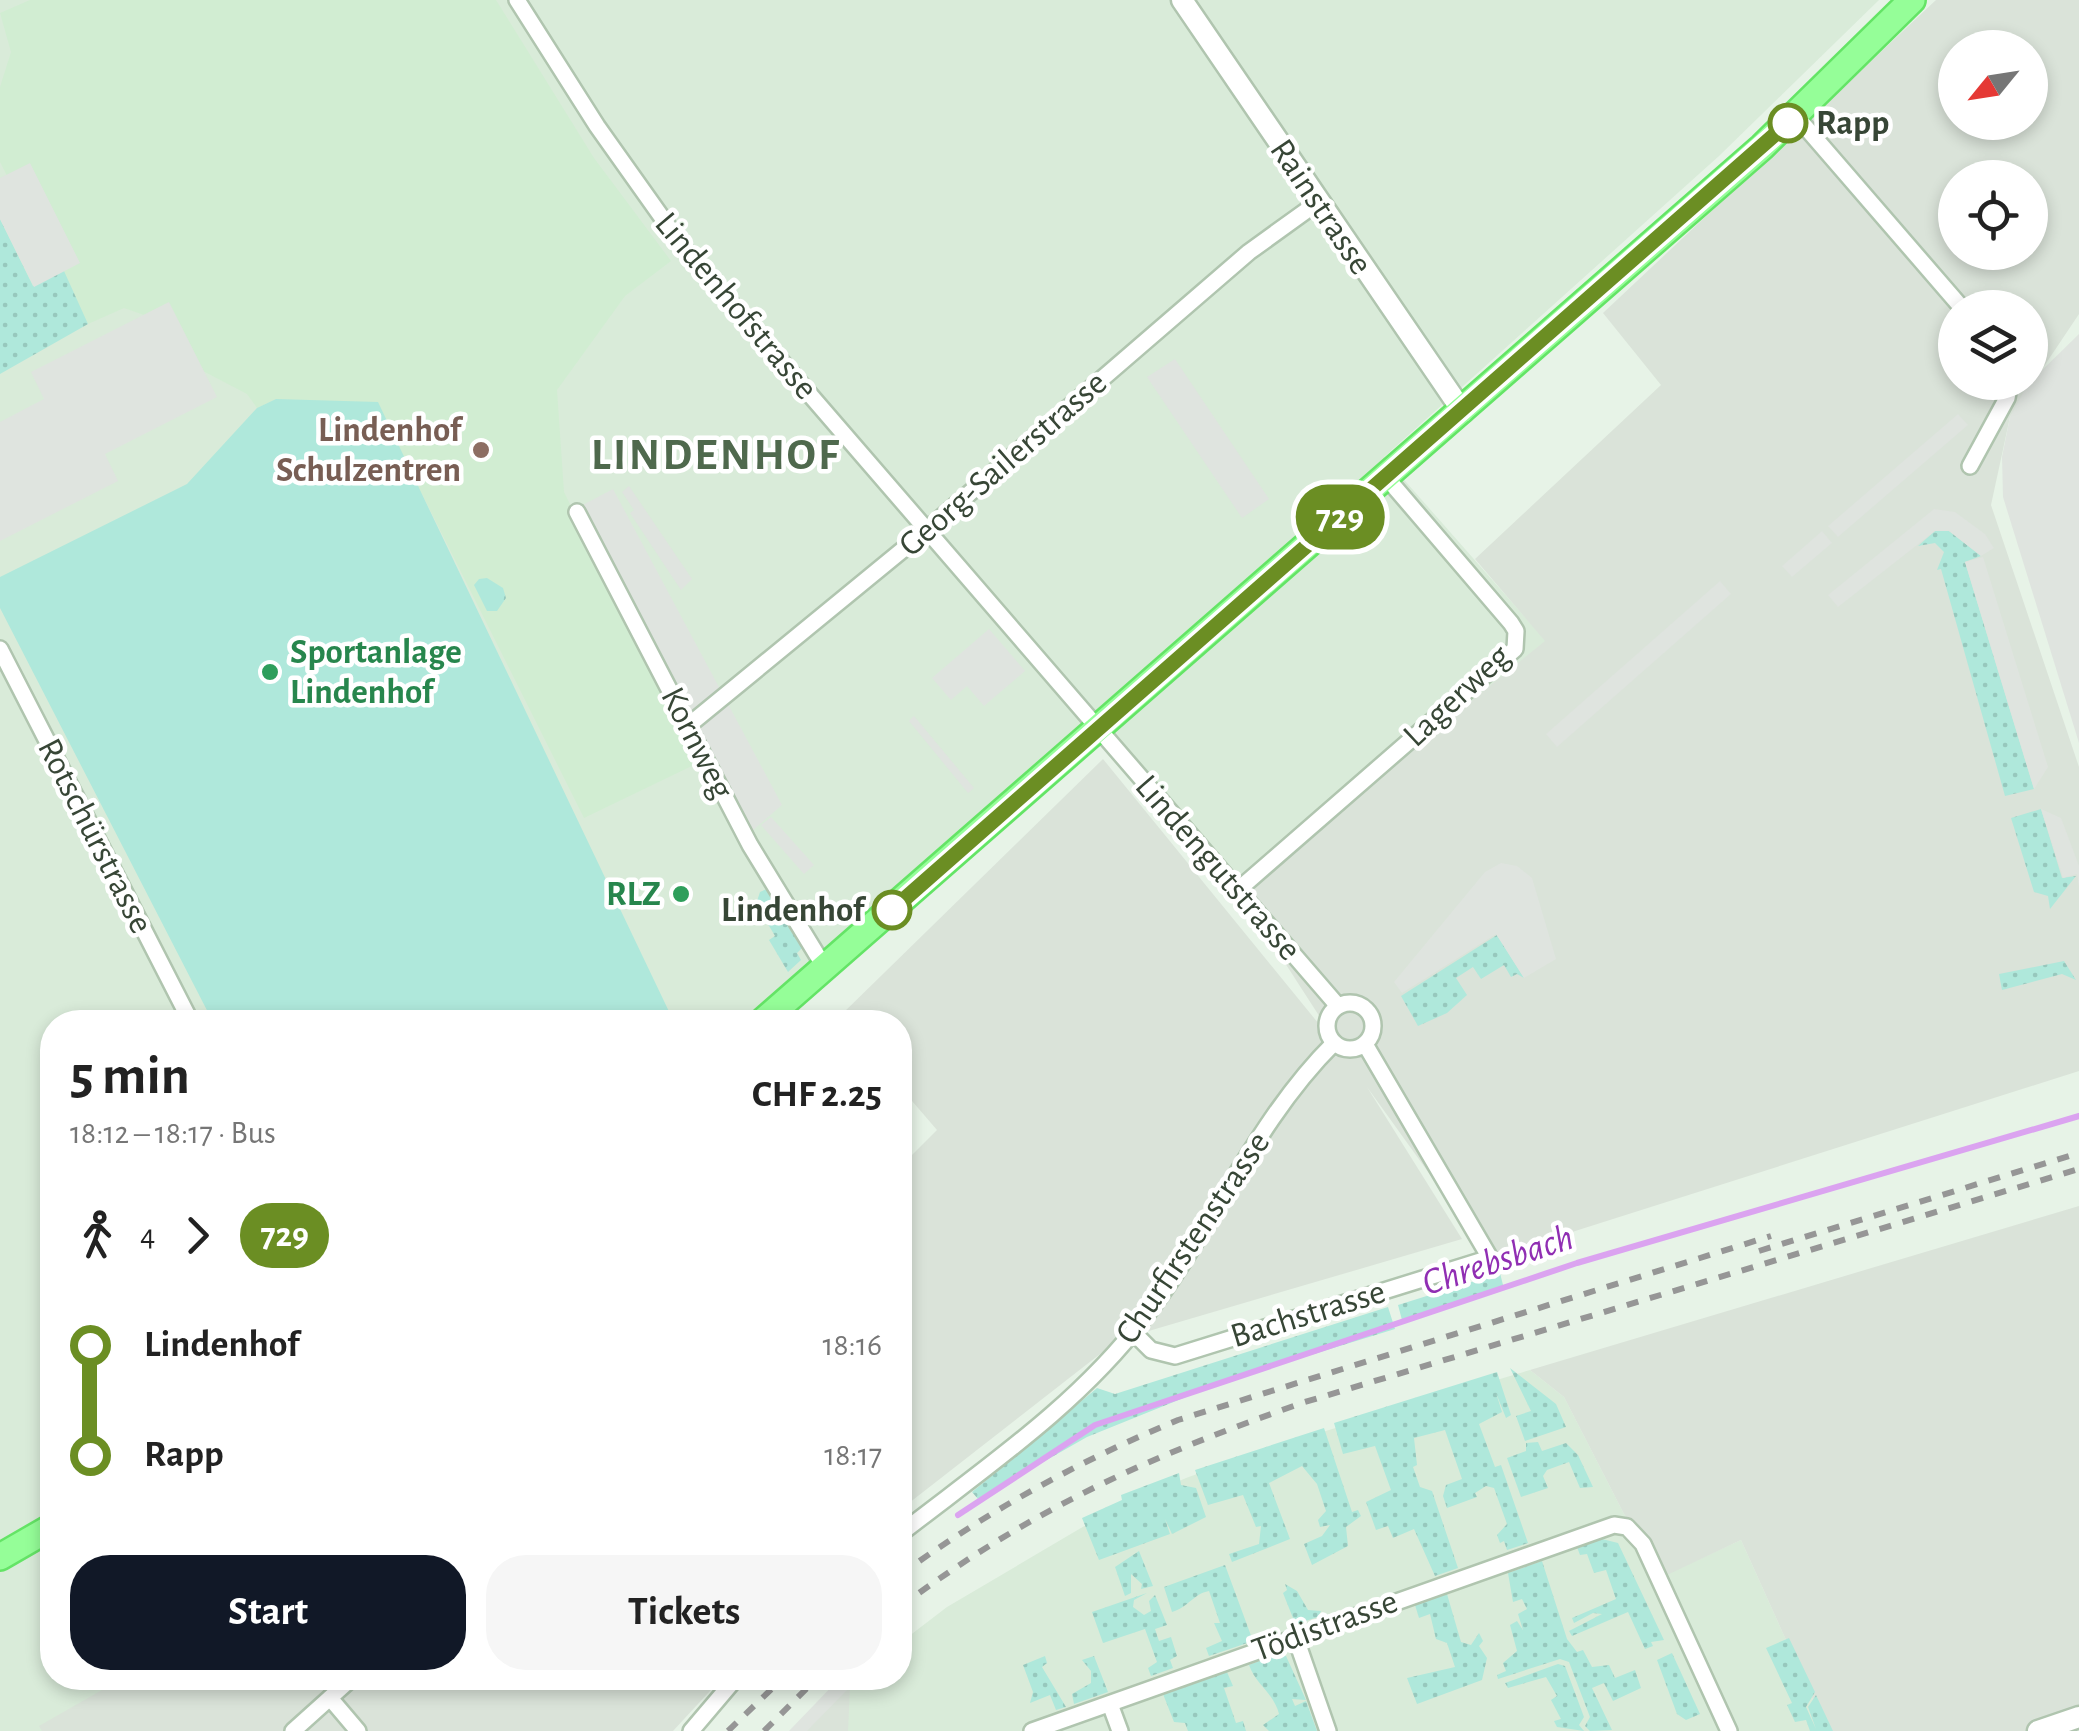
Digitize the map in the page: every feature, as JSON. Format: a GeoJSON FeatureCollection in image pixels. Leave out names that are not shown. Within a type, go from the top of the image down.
{"type":"FeatureCollection","features":[{"type":"Feature","properties":{"kind":"main road"},"geometry":{"type":"LineString","coordinates":[[776,1010],[1463,412],[1796,116],[1912,0]]}},
{"type":"Feature","properties":{"kind":"main road"},"geometry":{"type":"LineString","coordinates":[[0,1557],[40,1534]]}},
{"type":"Feature","properties":{"kind":"street","name":"Lindenhofstrasse"},"geometry":{"type":"LineString","coordinates":[[517,0],[675,238],[1098,729]]}},
{"type":"Feature","properties":{"kind":"street","name":"Rainstrasse"},"geometry":{"type":"LineString","coordinates":[[1182,0],[1463,412]]}},
{"type":"Feature","properties":{"kind":"street"},"geometry":{"type":"LineString","coordinates":[[1796,116],[1946,290]]}},
{"type":"Feature","properties":{"kind":"street","name":"Georg-Sailerstrasse"},"geometry":{"type":"LineString","coordinates":[[688,725],[928,529],[1249,252],[1317,203]]}},
{"type":"Feature","properties":{"kind":"street"},"geometry":{"type":"LineString","coordinates":[[1970,466],[2006,400]]}},
{"type":"Feature","properties":{"kind":"street","name":"Lagerweg"},"geometry":{"type":"LineString","coordinates":[[1238,890],[1515,648],[1516,631],[1510,623],[1386,477]]}},
{"type":"Feature","properties":{"kind":"street","name":"Kornweg"},"geometry":{"type":"LineString","coordinates":[[577,512],[750,845],[825,968]]}},
{"type":"Feature","properties":{"kind":"street","name":"Rotschürstrasse"},"geometry":{"type":"LineString","coordinates":[[0,649],[185,1010]]}},
{"type":"Feature","properties":{"kind":"street","name":"Lindengutstrasse"},"geometry":{"type":"LineString","coordinates":[[1098,729],[1338,1006]]}},
{"type":"Feature","properties":{"kind":"street"},"geometry":{"type":"LineString","coordinates":[[1357,1004],[1368,1012],[1372,1032],[1364,1044],[1352,1049],[1334,1043],[1327,1024],[1338,1006],[1357,1004]]}},
{"type":"Feature","properties":{"kind":"street","name":"Churfirstenstrasse"},"geometry":{"type":"LineString","coordinates":[[912,1524],[1076,1394],[1133,1332],[1286,1101],[1334,1043]]}},
{"type":"Feature","properties":{"kind":"street","name":"Bachstrasse"},"geometry":{"type":"LineString","coordinates":[[1133,1332],[1151,1350],[1175,1356],[1490,1258],[1364,1044]]}},
{"type":"Feature","properties":{"kind":"street","name":"Tödistrasse"},"geometry":{"type":"LineString","coordinates":[[1032,1731],[1596,1529],[1620,1525],[1643,1544],[1729,1731]]}},
{"type":"Feature","properties":{"kind":"street"},"geometry":{"type":"LineString","coordinates":[[1295,1636],[1328,1731]]}},
{"type":"Feature","properties":{"kind":"street"},"geometry":{"type":"LineString","coordinates":[[293,1731],[339,1690]]}},
{"type":"Feature","properties":{"kind":"street"},"geometry":{"type":"LineString","coordinates":[[691,1731],[726,1690]]}},
{"type":"Feature","properties":{"kind":"street"},"geometry":{"type":"LineString","coordinates":[[330,1698],[358,1731]]}},
{"type":"Feature","properties":{"kind":"street"},"geometry":{"type":"LineString","coordinates":[[1110,1704],[1120,1731]]}},
{"type":"Feature","properties":{"kind":"street"},"geometry":{"type":"LineString","coordinates":[[2038,1731],[2079,1716]]}},
{"type":"Feature","properties":{"kind":"shaded area"},"geometry":{"type":"Polygon","coordinates":[[[0,0],[1879,0],[1719,156],[1384,457],[1546,641],[1238,890],[1098,729],[782,1010],[40,1010],[40,1690],[339,1690],[293,1731],[0,1731],[0,0]]]}},
{"type":"Feature","properties":{"kind":"shaded area","name":"Lindenhof Schulzentren"},"geometry":{"type":"Polygon","coordinates":[[[30,0],[496,0],[594,158],[671,261],[625,296],[557,390],[564,492],[698,763],[584,818],[422,494],[276,399],[257,408],[247,394],[203,371],[168,303],[144,315],[124,308],[88,324],[55,270],[0,162],[0,87],[11,52],[0,13],[30,0]]]}},
{"type":"Feature","properties":{"kind":"shaded area"},"geometry":{"type":"Polygon","coordinates":[[[1936,0],[2079,0],[2079,314],[2048,360],[2048,290],[1938,290],[1938,400],[2021,400],[2010,417],[1991,505],[2079,767],[2079,1071],[1490,1258],[1367,1087],[1462,1239],[1118,1340],[912,1501],[912,1155],[937,1130],[912,1101],[912,1010],[846,1010],[1103,759],[1345,1056],[1238,890],[1545,641],[1475,559],[1661,385],[1603,313],[1936,0]]]}},
{"type":"Feature","properties":{"kind":"shaded area"},"geometry":{"type":"Polygon","coordinates":[[[30,163],[80,263],[34,287],[0,219],[0,178],[30,163]]]}},
{"type":"Feature","properties":{"kind":"shaded area"},"geometry":{"type":"Polygon","coordinates":[[[169,302],[217,397],[105,454],[118,481],[0,541],[0,422],[44,399],[31,372],[169,302]]]}},
{"type":"Feature","properties":{"kind":"shaded area"},"geometry":{"type":"Polygon","coordinates":[[[2079,334],[2079,743],[2003,497],[2002,457],[2010,417],[2019,400],[2048,400],[2048,364],[2079,334]]]}},
{"type":"Feature","properties":{"kind":"shaded area"},"geometry":{"type":"Polygon","coordinates":[[[1175,359],[1269,499],[1242,518],[1147,377],[1175,359]]]}},
{"type":"Feature","properties":{"kind":"shaded area"},"geometry":{"type":"Polygon","coordinates":[[[1958,414],[1968,425],[1838,537],[1828,526],[1958,414]]]}},
{"type":"Feature","properties":{"kind":"shaded area"},"geometry":{"type":"Polygon","coordinates":[[[629,486],[692,579],[681,590],[630,513],[634,510],[622,492],[629,486]]]}},
{"type":"Feature","properties":{"kind":"shaded area"},"geometry":{"type":"Polygon","coordinates":[[[613,489],[782,805],[752,831],[581,506],[613,489]]]}},
{"type":"Feature","properties":{"kind":"shaded area"},"geometry":{"type":"Polygon","coordinates":[[[1934,509],[1955,512],[1985,534],[1994,548],[1981,556],[1949,531],[1935,531],[1838,607],[1828,595],[1934,509]]]}},
{"type":"Feature","properties":{"kind":"shaded area"},"geometry":{"type":"Polygon","coordinates":[[[1822,531],[1832,543],[1792,577],[1782,566],[1822,531]]]}},
{"type":"Feature","properties":{"kind":"shaded area"},"geometry":{"type":"Polygon","coordinates":[[[1983,557],[2048,767],[2034,789],[1965,562],[1983,557]]]}},
{"type":"Feature","properties":{"kind":"shaded area"},"geometry":{"type":"Polygon","coordinates":[[[1720,581],[1731,594],[1557,747],[1546,734],[1720,581]]]}},
{"type":"Feature","properties":{"kind":"shaded area"},"geometry":{"type":"Polygon","coordinates":[[[989,629],[1025,671],[984,706],[967,686],[951,700],[932,678],[989,629]]]}},
{"type":"Feature","properties":{"kind":"shaded area"},"geometry":{"type":"Polygon","coordinates":[[[914,716],[974,788],[968,793],[909,721],[914,716]]]}},
{"type":"Feature","properties":{"kind":"shaded area"},"geometry":{"type":"Polygon","coordinates":[[[2041,809],[2061,818],[2079,866],[2079,887],[2077,874],[2063,878],[2041,809]]]}},
{"type":"Feature","properties":{"kind":"shaded area"},"geometry":{"type":"Polygon","coordinates":[[[771,817],[814,865],[804,874],[761,825],[771,817]]]}},
{"type":"Feature","properties":{"kind":"shaded area"},"geometry":{"type":"Polygon","coordinates":[[[1501,863],[1517,866],[1532,878],[1556,959],[1524,978],[1496,934],[1402,993],[1394,982],[1485,872],[1501,863]]]}},
{"type":"Feature","properties":{"kind":"shaded area"},"geometry":{"type":"Polygon","coordinates":[[[2079,1206],[2079,1717],[2038,1731],[1827,1731],[1741,1540],[1667,1575],[1624,1514],[1564,1397],[1530,1370],[2079,1206]]]}},
{"type":"Feature","properties":{"kind":"shaded area"},"geometry":{"type":"Polygon","coordinates":[[[1530,1370],[1564,1397],[1624,1514],[1667,1574],[1741,1540],[1827,1731],[805,1731],[845,1690],[912,1690],[912,1634],[947,1607],[1103,1515],[1186,1478],[1272,1447],[1530,1370]]]}},
{"type":"Feature","properties":{"kind":"shaded area"},"geometry":{"type":"Polygon","coordinates":[[[102,1690],[711,1690],[673,1731],[42,1731],[39,1726],[102,1690]]]}},
{"type":"Feature","properties":{"kind":"shaded area"},"geometry":{"type":"Polygon","coordinates":[[[828,1690],[847,1690],[807,1731],[789,1731],[828,1690]]]}},
{"type":"Feature","properties":{"kind":"shaded area"},"geometry":{"type":"Polygon","coordinates":[[[847,1690],[850,1690],[848,1731],[801,1731],[847,1690]]]}},
{"type":"Feature","properties":{"kind":"green space"},"geometry":{"type":"Polygon","coordinates":[[[0,219],[33,286],[64,271],[88,324],[0,374],[0,219]]]}},
{"type":"Feature","properties":{"kind":"green space","name":"Sportanlage Lindenhof"},"geometry":{"type":"Polygon","coordinates":[[[276,399],[378,402],[668,1010],[207,1010],[0,608],[0,577],[187,484],[257,408],[276,399]]]}},
{"type":"Feature","properties":{"kind":"green space"},"geometry":{"type":"Polygon","coordinates":[[[1935,531],[1949,531],[1981,556],[1959,564],[1965,562],[2034,789],[2005,796],[1941,569],[1937,570],[1944,552],[1935,543],[1918,546],[1935,531]]]}},
{"type":"Feature","properties":{"kind":"green space"},"geometry":{"type":"Polygon","coordinates":[[[487,578],[503,588],[506,598],[497,611],[487,611],[474,585],[487,578]]]}},
{"type":"Feature","properties":{"kind":"green space"},"geometry":{"type":"Polygon","coordinates":[[[2041,809],[2062,878],[2076,876],[2050,909],[2048,896],[2034,892],[2011,818],[2041,809]]]}},
{"type":"Feature","properties":{"kind":"green space"},"geometry":{"type":"Polygon","coordinates":[[[769,888],[804,946],[797,953],[801,960],[788,972],[769,940],[775,936],[765,919],[758,922],[753,913],[760,892],[769,888]]]}},
{"type":"Feature","properties":{"kind":"green space"},"geometry":{"type":"Polygon","coordinates":[[[1497,935],[1524,978],[1517,974],[1511,977],[1504,965],[1481,979],[1473,967],[1456,978],[1467,995],[1447,1013],[1418,1026],[1401,996],[1497,935]]]}},
{"type":"Feature","properties":{"kind":"green space"},"geometry":{"type":"Polygon","coordinates":[[[2064,961],[2076,980],[2062,974],[2002,990],[1999,974],[2064,961]]]}},
{"type":"Feature","properties":{"kind":"green space"},"geometry":{"type":"Polygon","coordinates":[[[1500,1273],[1504,1289],[1402,1320],[1398,1305],[1500,1273]]]}},
{"type":"Feature","properties":{"kind":"green space"},"geometry":{"type":"Polygon","coordinates":[[[1388,1307],[1395,1329],[1223,1382],[1087,1437],[978,1499],[972,1492],[1097,1388],[1115,1394],[1388,1307]]]}},
{"type":"Feature","properties":{"kind":"green space"},"geometry":{"type":"Polygon","coordinates":[[[1510,1368],[1556,1404],[1566,1427],[1525,1441],[1516,1416],[1531,1411],[1510,1368]]]}},
{"type":"Feature","properties":{"kind":"green space"},"geometry":{"type":"Polygon","coordinates":[[[1497,1372],[1511,1415],[1506,1418],[1496,1393],[1502,1412],[1479,1424],[1495,1467],[1501,1465],[1528,1543],[1507,1550],[1504,1541],[1500,1543],[1497,1535],[1507,1524],[1494,1488],[1486,1486],[1475,1493],[1477,1497],[1447,1508],[1443,1496],[1446,1485],[1462,1479],[1445,1430],[1414,1438],[1417,1465],[1413,1467],[1420,1487],[1432,1491],[1458,1568],[1435,1576],[1414,1529],[1393,1538],[1388,1526],[1376,1530],[1366,1502],[1391,1490],[1375,1446],[1343,1454],[1334,1423],[1497,1372]]]}},
{"type":"Feature","properties":{"kind":"green space"},"geometry":{"type":"Polygon","coordinates":[[[1324,1428],[1352,1512],[1358,1510],[1361,1516],[1346,1527],[1348,1546],[1312,1565],[1304,1544],[1322,1536],[1330,1525],[1320,1527],[1318,1520],[1326,1511],[1317,1484],[1302,1466],[1269,1483],[1290,1539],[1232,1562],[1229,1554],[1259,1544],[1261,1526],[1256,1527],[1243,1495],[1208,1505],[1195,1470],[1324,1428]]]}},
{"type":"Feature","properties":{"kind":"green space"},"geometry":{"type":"Polygon","coordinates":[[[1538,1442],[1542,1451],[1566,1443],[1578,1455],[1593,1487],[1580,1488],[1569,1462],[1547,1470],[1543,1476],[1548,1488],[1521,1497],[1507,1458],[1526,1451],[1526,1443],[1538,1442]]]}},
{"type":"Feature","properties":{"kind":"green space"},"geometry":{"type":"Polygon","coordinates":[[[1179,1473],[1181,1485],[1196,1488],[1206,1517],[1172,1534],[1165,1519],[1170,1534],[1099,1560],[1082,1518],[1122,1500],[1121,1495],[1179,1473]]]}},
{"type":"Feature","properties":{"kind":"green space"},"geometry":{"type":"Polygon","coordinates":[[[1602,1539],[1618,1543],[1664,1640],[1651,1642],[1653,1646],[1645,1649],[1628,1612],[1572,1636],[1569,1631],[1602,1614],[1593,1613],[1574,1623],[1572,1618],[1616,1599],[1606,1570],[1594,1573],[1587,1554],[1580,1555],[1577,1547],[1602,1539]]]}},
{"type":"Feature","properties":{"kind":"green space"},"geometry":{"type":"Polygon","coordinates":[[[1139,1551],[1153,1586],[1141,1589],[1142,1584],[1131,1574],[1131,1593],[1125,1596],[1115,1567],[1139,1551]]]}},
{"type":"Feature","properties":{"kind":"green space"},"geometry":{"type":"Polygon","coordinates":[[[1542,1561],[1567,1639],[1577,1652],[1583,1650],[1592,1667],[1609,1665],[1615,1678],[1635,1670],[1641,1688],[1613,1701],[1604,1683],[1592,1688],[1612,1730],[1590,1731],[1585,1726],[1590,1717],[1569,1662],[1560,1659],[1498,1679],[1497,1675],[1506,1671],[1503,1663],[1517,1651],[1510,1625],[1517,1621],[1523,1630],[1518,1614],[1527,1609],[1522,1599],[1513,1602],[1508,1573],[1542,1561]]]}},
{"type":"Feature","properties":{"kind":"green space"},"geometry":{"type":"Polygon","coordinates":[[[1225,1565],[1253,1641],[1209,1656],[1206,1648],[1222,1641],[1214,1623],[1220,1623],[1209,1591],[1172,1612],[1164,1587],[1225,1565]]]}},
{"type":"Feature","properties":{"kind":"green space"},"geometry":{"type":"Polygon","coordinates":[[[1285,1584],[1297,1591],[1308,1610],[1321,1611],[1318,1617],[1290,1626],[1287,1622],[1293,1618],[1283,1593],[1287,1590],[1285,1584]]]}},
{"type":"Feature","properties":{"kind":"green space"},"geometry":{"type":"Polygon","coordinates":[[[1147,1593],[1134,1600],[1133,1607],[1144,1615],[1151,1611],[1149,1601],[1155,1595],[1167,1625],[1155,1629],[1159,1641],[1171,1637],[1177,1656],[1170,1660],[1173,1668],[1151,1676],[1148,1668],[1157,1662],[1145,1629],[1103,1643],[1092,1612],[1147,1593]]]}},
{"type":"Feature","properties":{"kind":"green space"},"geometry":{"type":"Polygon","coordinates":[[[1447,1594],[1461,1642],[1471,1645],[1479,1633],[1483,1641],[1479,1646],[1487,1658],[1482,1680],[1417,1704],[1407,1678],[1455,1667],[1447,1643],[1436,1639],[1430,1614],[1419,1618],[1415,1605],[1447,1594]]]}},
{"type":"Feature","properties":{"kind":"green space"},"geometry":{"type":"Polygon","coordinates":[[[1789,1638],[1815,1692],[1806,1707],[1816,1729],[1808,1707],[1816,1695],[1833,1731],[1810,1731],[1806,1720],[1795,1722],[1787,1705],[1792,1703],[1766,1648],[1789,1638]]]}},
{"type":"Feature","properties":{"kind":"green space"},"geometry":{"type":"Polygon","coordinates":[[[1672,1653],[1700,1714],[1686,1720],[1677,1714],[1657,1660],[1672,1653]]]}},
{"type":"Feature","properties":{"kind":"green space"},"geometry":{"type":"Polygon","coordinates":[[[1278,1654],[1286,1656],[1306,1700],[1292,1699],[1295,1706],[1306,1701],[1317,1731],[1269,1731],[1263,1725],[1279,1714],[1249,1665],[1278,1654]]]}},
{"type":"Feature","properties":{"kind":"green space"},"geometry":{"type":"Polygon","coordinates":[[[1045,1656],[1047,1663],[1042,1667],[1066,1707],[1056,1710],[1050,1695],[1030,1703],[1033,1692],[1023,1665],[1045,1656]]]}},
{"type":"Feature","properties":{"kind":"green space"},"geometry":{"type":"Polygon","coordinates":[[[1094,1656],[1108,1692],[1074,1704],[1072,1694],[1091,1683],[1091,1671],[1082,1660],[1094,1656]]]}},
{"type":"Feature","properties":{"kind":"green space"},"geometry":{"type":"Polygon","coordinates":[[[1558,1664],[1565,1666],[1584,1717],[1579,1725],[1584,1731],[1557,1727],[1554,1721],[1561,1719],[1551,1700],[1557,1696],[1546,1677],[1508,1688],[1505,1683],[1558,1664]]]}},
{"type":"Feature","properties":{"kind":"green space"},"geometry":{"type":"Polygon","coordinates":[[[1227,1672],[1233,1686],[1224,1688],[1236,1723],[1243,1721],[1246,1731],[1188,1731],[1185,1723],[1174,1722],[1163,1694],[1227,1672]]]}},
{"type":"Feature","properties":{"kind":"waterway","name":"Chrebsbach"},"geometry":{"type":"LineString","coordinates":[[958,1515],[1095,1425],[1577,1263],[2079,1116]]}},
{"type":"Feature","properties":{"kind":"railway"},"geometry":{"type":"LineString","coordinates":[[1759,1251],[2079,1153]]}},
{"type":"Feature","properties":{"kind":"railway"},"geometry":{"type":"LineString","coordinates":[[912,1598],[1045,1513],[1144,1464],[1249,1422],[2079,1169]]}},
{"type":"Feature","properties":{"kind":"railway"},"geometry":{"type":"LineString","coordinates":[[912,1567],[1034,1489],[1178,1420],[1771,1236]]}},
{"type":"Feature","properties":{"kind":"railway"},"geometry":{"type":"LineString","coordinates":[[728,1731],[771,1690]]}},
{"type":"Feature","properties":{"kind":"railway"},"geometry":{"type":"LineString","coordinates":[[764,1731],[805,1690]]}},
{"type":"Feature","properties":{"kind":"bus line","name":"729"},"geometry":{"type":"LineString","coordinates":[[892,910],[1788,123]]}},
{"type":"Feature","properties":{"kind":"place","name":"Rapp"},"geometry":{"type":"Point","coordinates":[1788,123]}},
{"type":"Feature","properties":{"kind":"place","name":"Lindenhof Schulzentren"},"geometry":{"type":"Point","coordinates":[481,450]}},
{"type":"Feature","properties":{"kind":"place","name":"Sportanlage Lindenhof"},"geometry":{"type":"Point","coordinates":[270,672]}},
{"type":"Feature","properties":{"kind":"place","name":"RLZ"},"geometry":{"type":"Point","coordinates":[681,894]}},
{"type":"Feature","properties":{"kind":"place","name":"Lindenhof"},"geometry":{"type":"Point","coordinates":[892,910]}},
{"type":"Feature","properties":{"kind":"district","name":"LINDENHOF"},"geometry":{"type":"Point","coordinates":[716,455]}}]}
